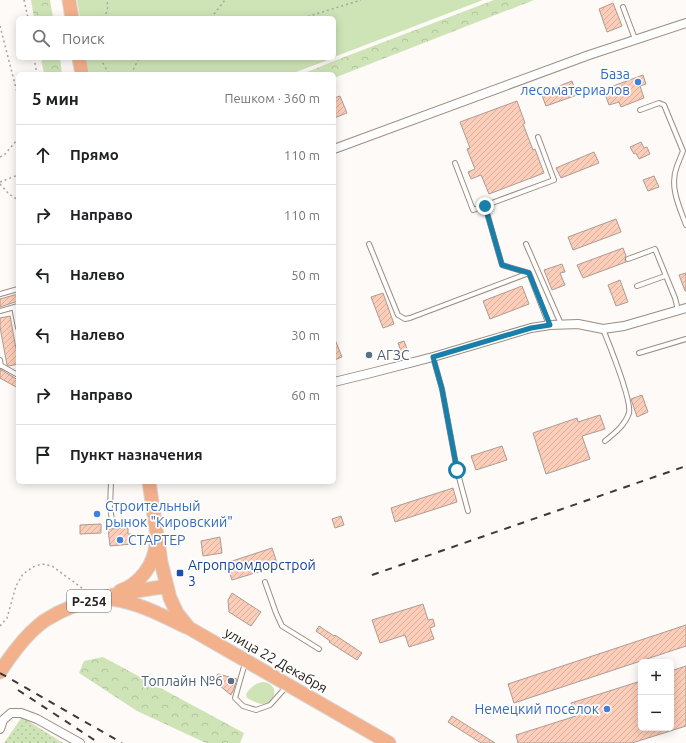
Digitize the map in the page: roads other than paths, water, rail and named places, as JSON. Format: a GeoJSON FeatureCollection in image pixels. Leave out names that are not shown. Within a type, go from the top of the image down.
{"type":"FeatureCollection","features":[{"type":"Feature","properties":{"kind":"main road"},"geometry":{"type":"LineString","coordinates":[[69,0],[72,16]]}},
{"type":"Feature","properties":{"kind":"main road"},"geometry":{"type":"LineString","coordinates":[[79,60],[82,72]]}},
{"type":"Feature","properties":{"kind":"main road","name":"улица 22 Декабря"},"geometry":{"type":"LineString","coordinates":[[149,484],[161,562],[170,598],[177,612],[189,628],[389,743]]}},
{"type":"Feature","properties":{"kind":"main road"},"geometry":{"type":"LineString","coordinates":[[97,599],[124,590],[138,581],[146,572],[153,558],[157,536]]}},
{"type":"Feature","properties":{"kind":"main road","name":"Р-254"},"geometry":{"type":"LineString","coordinates":[[0,672],[22,641],[39,624],[60,611],[77,604],[97,599],[167,586]]}},
{"type":"Feature","properties":{"kind":"main road"},"geometry":{"type":"LineString","coordinates":[[97,599],[118,600],[134,605],[160,614],[189,628]]}},
{"type":"Feature","properties":{"kind":"street"},"geometry":{"type":"LineString","coordinates":[[336,148],[589,55],[686,23]]}},
{"type":"Feature","properties":{"kind":"street"},"geometry":{"type":"LineString","coordinates":[[336,382],[433,357],[531,328],[561,324],[578,324],[603,329],[624,326],[682,309]]}},
{"type":"Feature","properties":{"kind":"street"},"geometry":{"type":"LineString","coordinates":[[0,729],[3,720],[11,712],[21,712],[38,719],[80,743]]}},
{"type":"Feature","properties":{"kind":"lane"},"geometry":{"type":"LineString","coordinates":[[623,7],[635,39]]}},
{"type":"Feature","properties":{"kind":"lane"},"geometry":{"type":"LineString","coordinates":[[640,110],[659,103],[664,105],[683,151],[676,167],[674,180],[675,192],[686,225]]}},
{"type":"Feature","properties":{"kind":"lane"},"geometry":{"type":"LineString","coordinates":[[455,164],[473,210],[554,180],[538,138]]}},
{"type":"Feature","properties":{"kind":"lane"},"geometry":{"type":"LineString","coordinates":[[485,206],[502,265],[529,273]]}},
{"type":"Feature","properties":{"kind":"lane"},"geometry":{"type":"LineString","coordinates":[[369,244],[398,315],[405,319],[529,273]]}},
{"type":"Feature","properties":{"kind":"lane"},"geometry":{"type":"LineString","coordinates":[[526,244],[561,324]]}},
{"type":"Feature","properties":{"kind":"lane"},"geometry":{"type":"LineString","coordinates":[[628,259],[655,249],[674,298],[682,309]]}},
{"type":"Feature","properties":{"kind":"lane"},"geometry":{"type":"LineString","coordinates":[[529,273],[550,325]]}},
{"type":"Feature","properties":{"kind":"lane"},"geometry":{"type":"LineString","coordinates":[[637,286],[665,276]]}},
{"type":"Feature","properties":{"kind":"lane"},"geometry":{"type":"LineString","coordinates":[[0,294],[16,290]]}},
{"type":"Feature","properties":{"kind":"lane"},"geometry":{"type":"LineString","coordinates":[[0,311],[16,306]]}},
{"type":"Feature","properties":{"kind":"lane"},"geometry":{"type":"LineString","coordinates":[[603,329],[627,394],[629,411],[622,426],[605,441]]}},
{"type":"Feature","properties":{"kind":"lane"},"geometry":{"type":"LineString","coordinates":[[639,352],[686,339]]}},
{"type":"Feature","properties":{"kind":"lane"},"geometry":{"type":"LineString","coordinates":[[433,357],[442,389],[457,470],[468,511]]}},
{"type":"Feature","properties":{"kind":"lane"},"geometry":{"type":"LineString","coordinates":[[0,360],[1,366],[16,374]]}},
{"type":"Feature","properties":{"kind":"lane"},"geometry":{"type":"LineString","coordinates":[[111,484],[110,507],[112,520]]}},
{"type":"Feature","properties":{"kind":"lane"},"geometry":{"type":"LineString","coordinates":[[265,582],[282,626],[319,649]]}},
{"type":"Feature","properties":{"kind":"lane"},"geometry":{"type":"LineString","coordinates":[[246,661],[235,698],[243,706],[256,710],[270,705],[288,685]]}},
{"type":"Feature","properties":{"kind":"railway"},"geometry":{"type":"LineString","coordinates":[[372,575],[686,466]]}},
{"type":"Feature","properties":{"kind":"railway"},"geometry":{"type":"LineString","coordinates":[[0,673],[122,743]]}},
{"type":"Feature","properties":{"kind":"railway"},"geometry":{"type":"LineString","coordinates":[[18,690],[99,743]]}},
{"type":"Feature","properties":{"kind":"place","name":"База лесоматериалов"},"geometry":{"type":"Point","coordinates":[638,82]}},
{"type":"Feature","properties":{"kind":"place","name":"АГЗС"},"geometry":{"type":"Point","coordinates":[369,355]}},
{"type":"Feature","properties":{"kind":"place","name":"Строительный рынок \"Кировский\""},"geometry":{"type":"Point","coordinates":[97,514]}},
{"type":"Feature","properties":{"kind":"place","name":"СТАРТЕР"},"geometry":{"type":"Point","coordinates":[120,540]}},
{"type":"Feature","properties":{"kind":"place","name":"Агропромдорстрой 3"},"geometry":{"type":"Point","coordinates":[180,573]}},
{"type":"Feature","properties":{"kind":"place","name":"Топлайн №6"},"geometry":{"type":"Point","coordinates":[231,681]}},
{"type":"Feature","properties":{"kind":"place","name":"Немецкий поселок"},"geometry":{"type":"Point","coordinates":[607,709]}}]}
